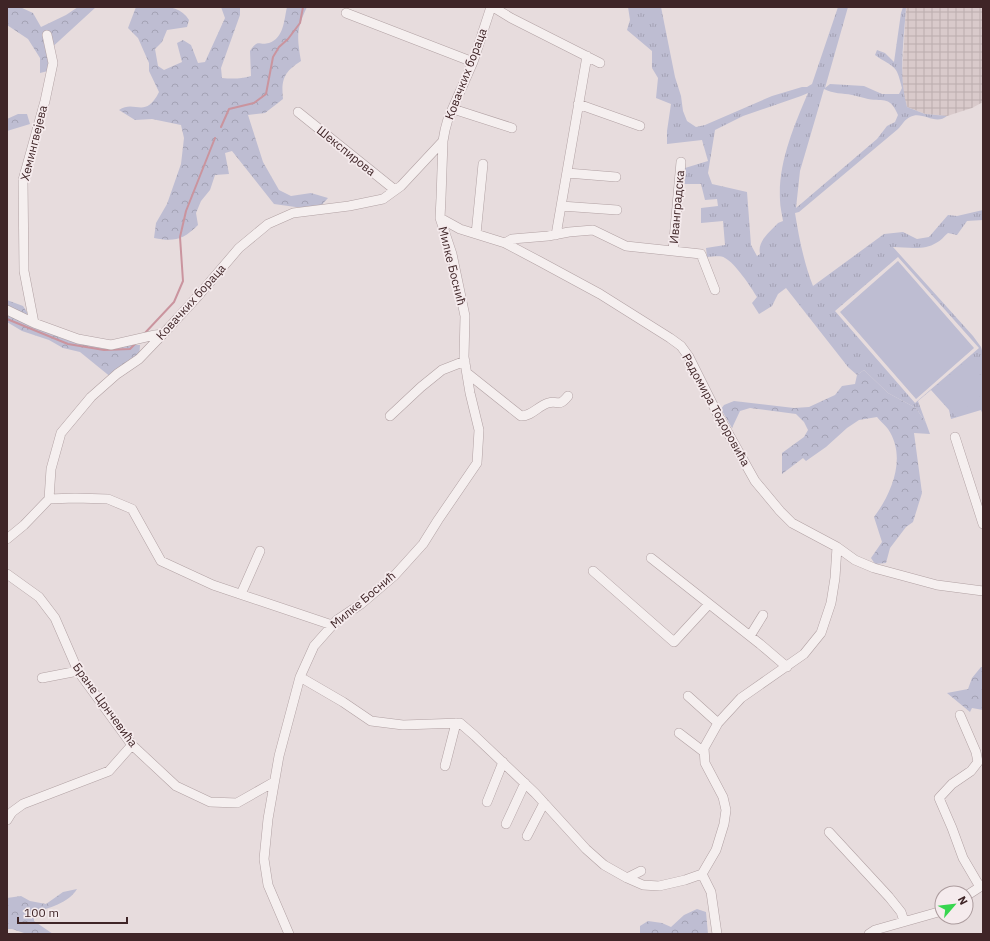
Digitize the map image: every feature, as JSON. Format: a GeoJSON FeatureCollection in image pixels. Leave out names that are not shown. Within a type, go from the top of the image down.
{"type":"FeatureCollection","features":[{"type":"Feature","properties":{"kind":"street"},"geometry":{"type":"LineString","coordinates":[[492,7],[600,63]]}},
{"type":"Feature","properties":{"kind":"street","name":"Ковачких бораца"},"geometry":{"type":"LineString","coordinates":[[440,218],[443,141],[448,119],[473,62],[492,7]]}},
{"type":"Feature","properties":{"kind":"street"},"geometry":{"type":"LineString","coordinates":[[346,13],[473,62]]}},
{"type":"Feature","properties":{"kind":"street","name":"Хемингвејева"},"geometry":{"type":"LineString","coordinates":[[34,323],[24,271],[24,180],[45,101],[53,64],[47,35]]}},
{"type":"Feature","properties":{"kind":"street"},"geometry":{"type":"LineString","coordinates":[[556,234],[587,56]]}},
{"type":"Feature","properties":{"kind":"street"},"geometry":{"type":"LineString","coordinates":[[578,104],[640,126]]}},
{"type":"Feature","properties":{"kind":"street","name":"Ковачких бораца"},"geometry":{"type":"LineString","coordinates":[[453,109],[512,128]]}},
{"type":"Feature","properties":{"kind":"street","name":"Шекспирова"},"geometry":{"type":"LineString","coordinates":[[298,112],[395,190]]}},
{"type":"Feature","properties":{"kind":"street","name":"Ковачких бораца"},"geometry":{"type":"LineString","coordinates":[[49,500],[51,469],[61,433],[91,397],[117,374],[139,359],[198,296],[239,248],[268,224],[293,213],[348,206],[383,199],[395,190],[443,141]]}},
{"type":"Feature","properties":{"kind":"street","name":"Иванградска"},"geometry":{"type":"LineString","coordinates":[[673,251],[681,162]]}},
{"type":"Feature","properties":{"kind":"street"},"geometry":{"type":"LineString","coordinates":[[476,234],[483,164]]}},
{"type":"Feature","properties":{"kind":"street"},"geometry":{"type":"LineString","coordinates":[[567,173],[616,176]]}},
{"type":"Feature","properties":{"kind":"street"},"geometry":{"type":"LineString","coordinates":[[561,206],[617,210]]}},
{"type":"Feature","properties":{"kind":"street","name":"Радомира Тодоровића"},"geometry":{"type":"LineString","coordinates":[[440,218],[460,229],[505,244],[600,294],[681,346],[689,357],[718,415],[755,481],[792,523],[837,547],[855,560],[874,568],[937,585],[983,591]]}},
{"type":"Feature","properties":{"kind":"street","name":"Милке Боснић"},"geometry":{"type":"LineString","coordinates":[[289,934],[268,885],[264,859],[268,819],[279,756],[300,677],[314,646],[332,625],[361,604],[395,575],[423,544],[477,463],[479,430],[470,393],[465,361],[464,316],[452,254],[440,218]]}},
{"type":"Feature","properties":{"kind":"street","name":"Иванградска"},"geometry":{"type":"LineString","coordinates":[[505,244],[512,239],[593,230],[626,246],[701,254],[715,290]]}},
{"type":"Feature","properties":{"kind":"street"},"geometry":{"type":"LineString","coordinates":[[7,310],[34,323],[78,339],[111,345],[155,334],[163,334]]}},
{"type":"Feature","properties":{"kind":"street"},"geometry":{"type":"LineString","coordinates":[[390,416],[442,370],[465,361]]}},
{"type":"Feature","properties":{"kind":"street"},"geometry":{"type":"LineString","coordinates":[[467,373],[521,416],[527,416],[548,403],[558,404],[568,396]]}},
{"type":"Feature","properties":{"kind":"street"},"geometry":{"type":"LineString","coordinates":[[956,438],[983,524]]}},
{"type":"Feature","properties":{"kind":"street"},"geometry":{"type":"LineString","coordinates":[[7,539],[24,525],[49,500],[75,498],[108,499],[132,509],[144,528],[161,561],[213,584],[332,625]]}},
{"type":"Feature","properties":{"kind":"street"},"geometry":{"type":"LineString","coordinates":[[300,677],[343,702],[371,721],[403,725],[460,723],[525,783],[586,849],[604,865],[643,885],[659,886],[685,880],[702,874],[716,850],[724,824],[726,810],[723,797],[706,764],[704,748],[718,723],[741,698],[804,654],[821,633],[831,603],[835,578],[837,547]]}},
{"type":"Feature","properties":{"kind":"street"},"geometry":{"type":"LineString","coordinates":[[241,594],[260,551]]}},
{"type":"Feature","properties":{"kind":"street"},"geometry":{"type":"LineString","coordinates":[[651,558],[787,666]]}},
{"type":"Feature","properties":{"kind":"street"},"geometry":{"type":"LineString","coordinates":[[593,571],[674,642],[709,604]]}},
{"type":"Feature","properties":{"kind":"street","name":"Бране Црнчевића"},"geometry":{"type":"LineString","coordinates":[[7,574],[39,597],[55,618],[78,671],[132,745],[176,786],[210,802],[237,803],[274,782]]}},
{"type":"Feature","properties":{"kind":"street"},"geometry":{"type":"LineString","coordinates":[[750,636],[763,615]]}},
{"type":"Feature","properties":{"kind":"street"},"geometry":{"type":"LineString","coordinates":[[42,678],[78,671]]}},
{"type":"Feature","properties":{"kind":"street"},"geometry":{"type":"LineString","coordinates":[[688,696],[718,723]]}},
{"type":"Feature","properties":{"kind":"street"},"geometry":{"type":"LineString","coordinates":[[960,716],[976,752],[978,762],[971,771],[952,784],[939,798],[963,858],[981,886]]}},
{"type":"Feature","properties":{"kind":"street"},"geometry":{"type":"LineString","coordinates":[[445,766],[456,723]]}},
{"type":"Feature","properties":{"kind":"street"},"geometry":{"type":"LineString","coordinates":[[679,733],[704,752]]}},
{"type":"Feature","properties":{"kind":"street"},"geometry":{"type":"LineString","coordinates":[[7,820],[12,812],[23,804],[110,770],[132,745]]}},
{"type":"Feature","properties":{"kind":"street"},"geometry":{"type":"LineString","coordinates":[[487,802],[503,762]]}},
{"type":"Feature","properties":{"kind":"street"},"geometry":{"type":"LineString","coordinates":[[506,824],[525,783]]}},
{"type":"Feature","properties":{"kind":"street"},"geometry":{"type":"LineString","coordinates":[[528,836],[544,803]]}},
{"type":"Feature","properties":{"kind":"street"},"geometry":{"type":"LineString","coordinates":[[829,832],[889,897],[901,912],[904,922]]}},
{"type":"Feature","properties":{"kind":"street"},"geometry":{"type":"LineString","coordinates":[[627,878],[641,871]]}},
{"type":"Feature","properties":{"kind":"street"},"geometry":{"type":"LineString","coordinates":[[702,874],[711,892],[717,934]]}},
{"type":"Feature","properties":{"kind":"street"},"geometry":{"type":"LineString","coordinates":[[869,934],[875,930],[934,914]]}},
{"type":"Feature","properties":{"kind":"shaded area"},"geometry":{"type":"Polygon","coordinates":[[[906,7],[983,7],[983,102],[972,108],[947,116],[925,114],[907,107],[903,94],[902,75],[906,7]]]}},
{"type":"Feature","properties":{"kind":"green space"},"geometry":{"type":"Polygon","coordinates":[[[158,6],[172,8],[179,10],[189,20],[187,27],[167,30],[162,42],[155,49],[158,66],[164,70],[182,62],[177,43],[183,40],[191,45],[198,63],[205,62],[225,18],[221,7],[240,7],[240,15],[221,68],[222,78],[233,79],[251,76],[250,51],[259,43],[269,43],[278,37],[284,23],[287,7],[307,7],[298,34],[301,61],[287,73],[283,81],[283,99],[265,113],[248,115],[263,162],[279,190],[291,196],[311,193],[328,198],[317,210],[274,204],[232,151],[225,153],[229,174],[215,175],[210,190],[201,201],[196,213],[198,225],[188,234],[178,239],[167,240],[154,238],[156,223],[167,204],[181,164],[184,138],[181,125],[152,119],[135,120],[119,110],[130,106],[144,107],[149,105],[159,92],[149,71],[149,63],[138,38],[128,28],[136,7],[158,6]]]}},
{"type":"Feature","properties":{"kind":"green space"},"geometry":{"type":"Polygon","coordinates":[[[7,7],[20,7],[33,13],[41,27],[66,15],[78,7],[96,7],[48,51],[48,71],[40,73],[40,58],[28,39],[7,25],[7,7]]]}},
{"type":"Feature","properties":{"kind":"green space"},"geometry":{"type":"Polygon","coordinates":[[[628,7],[661,7],[683,111],[687,121],[696,127],[705,125],[772,96],[802,87],[807,87],[812,84],[838,7],[848,7],[825,88],[830,84],[864,86],[882,94],[899,94],[902,88],[896,70],[894,67],[875,55],[877,50],[885,53],[894,62],[901,13],[903,7],[906,7],[902,70],[904,95],[907,107],[925,114],[947,116],[942,119],[933,119],[915,115],[907,119],[898,129],[799,212],[795,213],[798,232],[804,259],[813,286],[884,234],[903,232],[917,239],[929,237],[948,215],[957,216],[983,210],[983,220],[967,221],[957,235],[948,233],[938,242],[926,247],[893,247],[973,336],[981,347],[983,354],[983,415],[981,410],[951,419],[949,410],[931,390],[918,401],[926,423],[916,408],[888,393],[864,370],[857,375],[848,367],[786,288],[778,294],[772,306],[759,314],[752,303],[757,297],[738,270],[723,257],[707,257],[706,248],[725,245],[723,221],[701,223],[701,208],[718,206],[717,199],[705,200],[701,184],[684,184],[685,168],[708,161],[702,140],[667,144],[667,131],[671,104],[656,98],[658,78],[652,68],[652,51],[627,30],[630,20],[628,7]],[[824,89],[800,171],[796,208],[877,139],[887,126],[895,122],[898,115],[889,102],[854,95],[834,93],[824,89]],[[808,93],[743,116],[715,130],[708,173],[712,184],[747,192],[751,245],[757,256],[760,254],[760,245],[762,241],[778,223],[783,221],[780,200],[782,172],[784,159],[792,132],[808,93]],[[898,257],[835,311],[915,403],[979,348],[898,257]]]}},
{"type":"Feature","properties":{"kind":"green space"},"geometry":{"type":"Polygon","coordinates":[[[18,114],[27,114],[30,124],[7,131],[7,119],[18,114]]]}},
{"type":"Feature","properties":{"kind":"green space"},"geometry":{"type":"Polygon","coordinates":[[[898,261],[974,348],[916,399],[840,312],[898,261]]]}},
{"type":"Feature","properties":{"kind":"green space"},"geometry":{"type":"Polygon","coordinates":[[[7,300],[23,306],[34,323],[111,345],[140,345],[139,359],[112,378],[80,352],[63,348],[49,340],[22,331],[7,322],[7,300]]]}},
{"type":"Feature","properties":{"kind":"green space"},"geometry":{"type":"Polygon","coordinates":[[[967,360],[983,378],[983,394],[956,417],[933,389],[967,360]]]}},
{"type":"Feature","properties":{"kind":"green space"},"geometry":{"type":"Polygon","coordinates":[[[864,370],[888,393],[916,408],[926,423],[930,434],[914,433],[922,493],[913,522],[906,527],[890,548],[886,563],[875,564],[871,558],[882,542],[874,517],[881,507],[891,486],[897,463],[894,440],[888,429],[877,417],[859,420],[847,428],[826,447],[806,461],[803,458],[782,474],[782,453],[804,437],[808,430],[804,422],[796,414],[750,408],[740,411],[732,428],[721,409],[724,405],[734,401],[794,408],[809,407],[835,395],[842,386],[855,384],[857,375],[864,370]]]}},
{"type":"Feature","properties":{"kind":"green space"},"geometry":{"type":"Polygon","coordinates":[[[981,667],[983,667],[983,710],[972,708],[970,712],[947,693],[968,689],[972,678],[981,667]]]}},
{"type":"Feature","properties":{"kind":"green space"},"geometry":{"type":"Polygon","coordinates":[[[77,889],[64,901],[34,913],[34,921],[53,934],[27,934],[12,929],[7,929],[7,898],[21,896],[30,901],[46,904],[63,892],[77,889]]]}},
{"type":"Feature","properties":{"kind":"green space"},"geometry":{"type":"Polygon","coordinates":[[[697,909],[706,912],[708,934],[640,934],[640,926],[648,921],[662,923],[671,927],[684,915],[697,909]]]}},
{"type":"Feature","properties":{"kind":"waterway"},"geometry":{"type":"LineString","coordinates":[[221,127],[229,109],[254,103],[266,94],[273,57],[279,47],[288,39],[300,23],[303,7]]}},
{"type":"Feature","properties":{"kind":"waterway"},"geometry":{"type":"LineString","coordinates":[[144,334],[174,302],[183,281],[180,237],[186,211],[215,138]]}},
{"type":"Feature","properties":{"kind":"waterway"},"geometry":{"type":"LineString","coordinates":[[7,319],[68,344],[104,350],[130,349],[136,343]]}}]}
